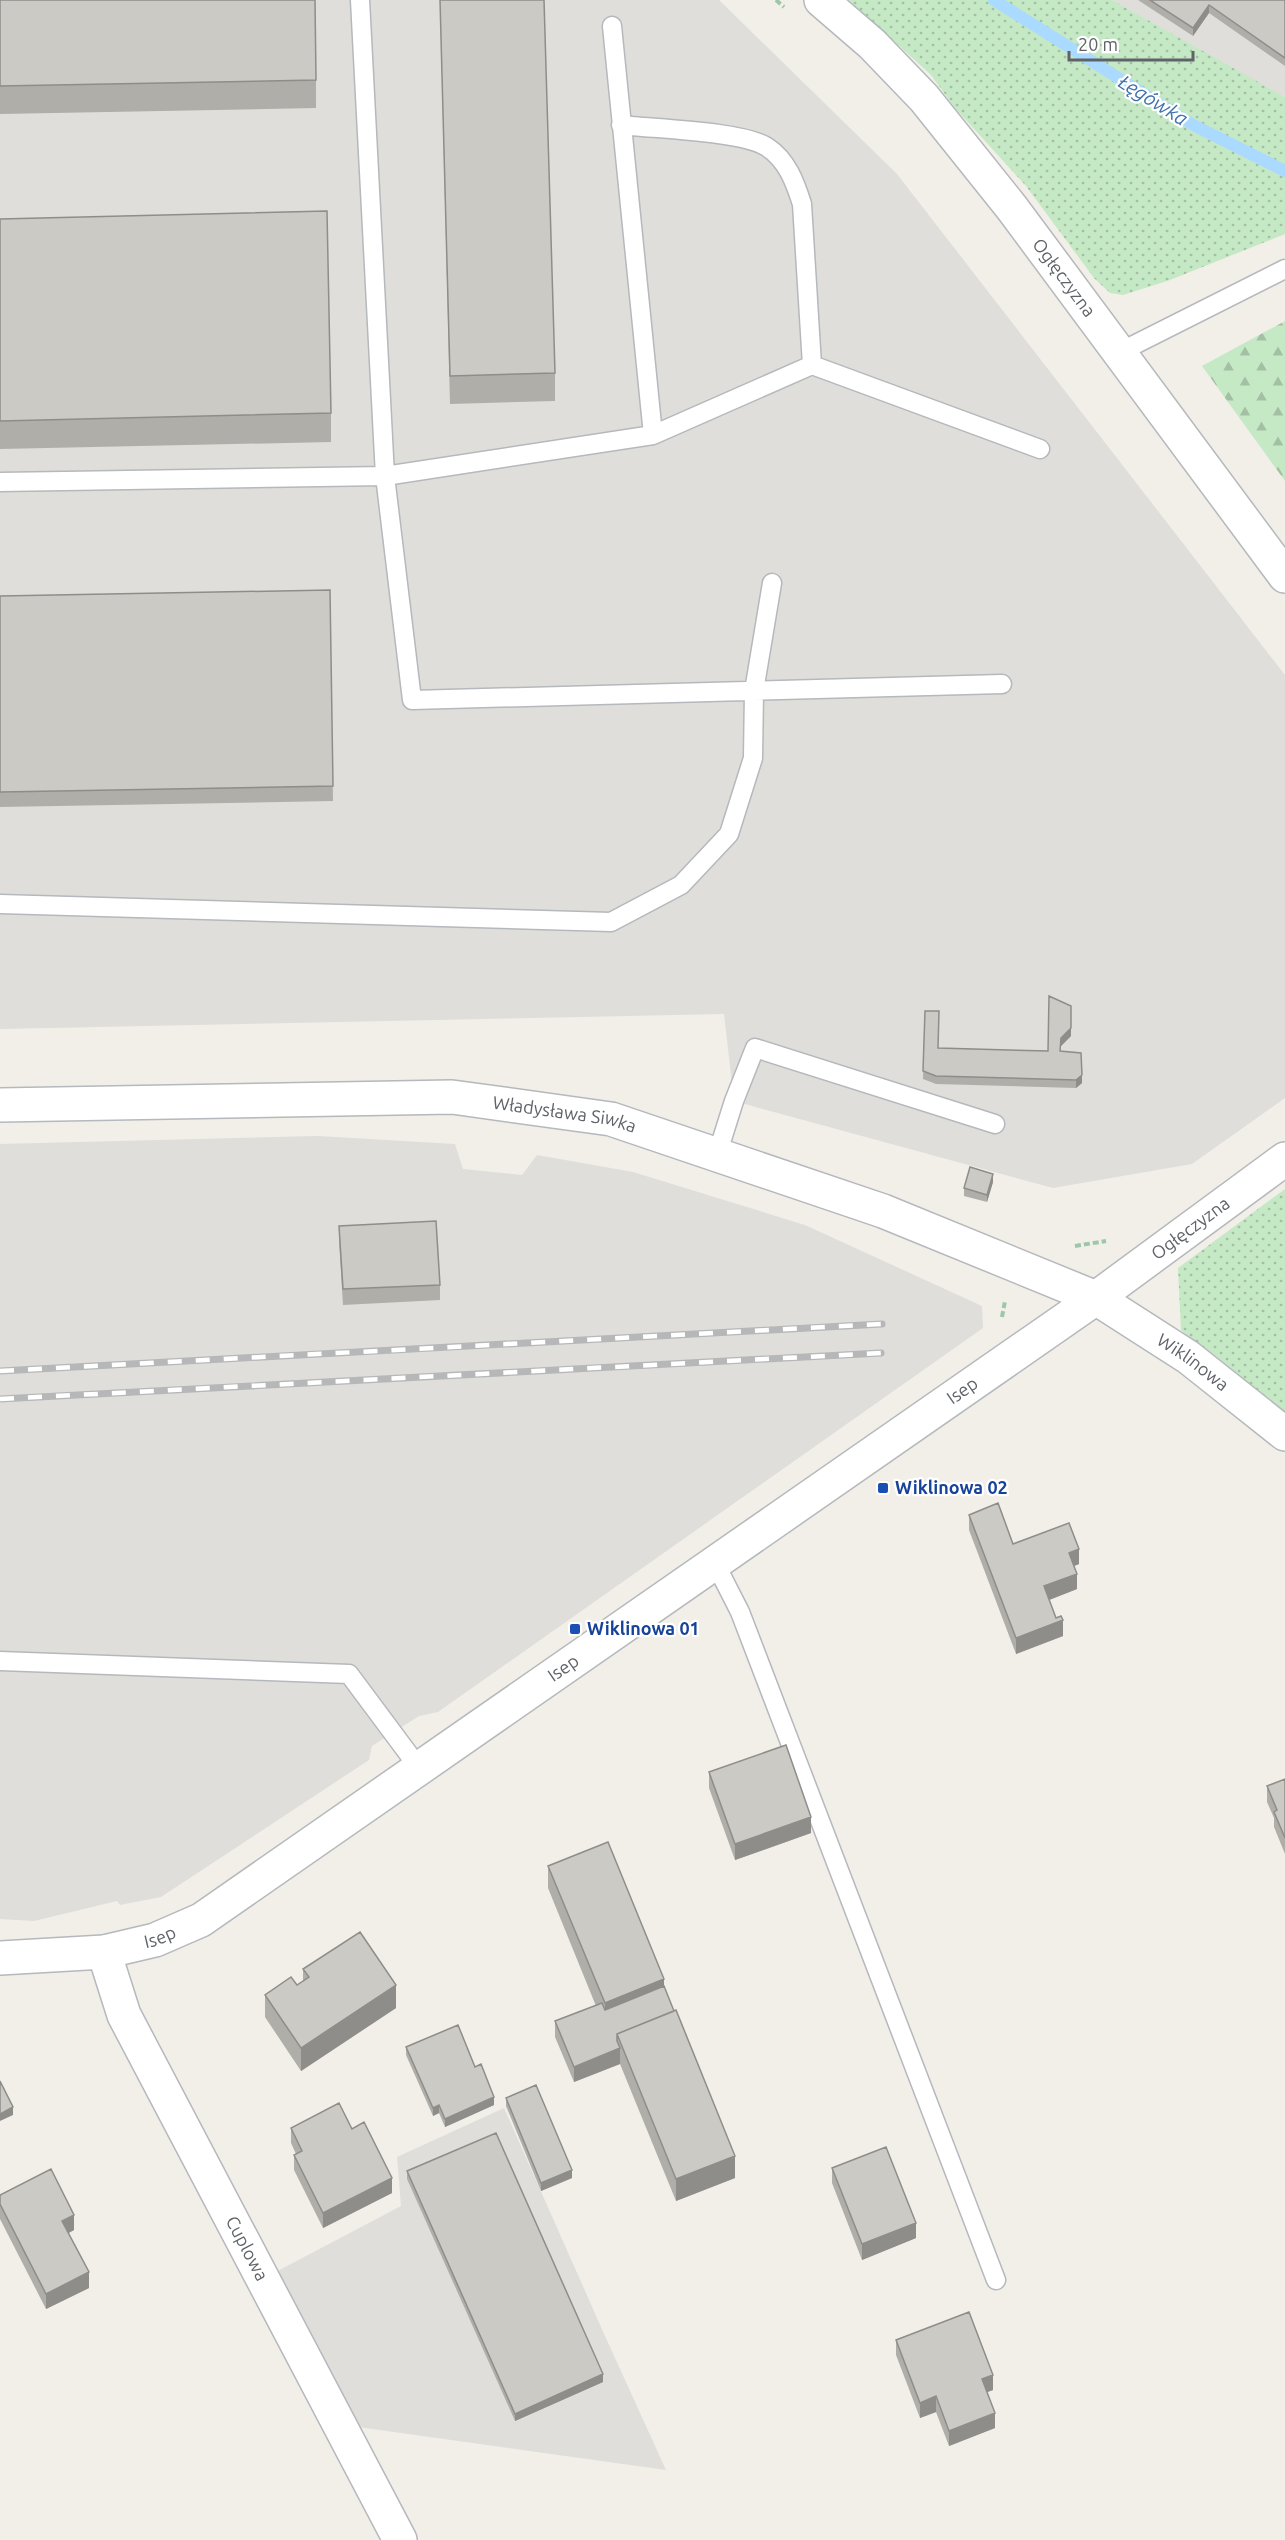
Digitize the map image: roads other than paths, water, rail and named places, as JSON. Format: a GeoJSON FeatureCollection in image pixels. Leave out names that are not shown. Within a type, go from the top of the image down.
{"type":"FeatureCollection","features":[{"type":"Feature","properties":{"kind":"street","name":"Ogłęczyzna"},"geometry":{"type":"LineString","coordinates":[[821,0],[872,44],[924,98],[1012,208],[1285,576]]}},
{"type":"Feature","properties":{"kind":"street","name":"Władysława Siwka"},"geometry":{"type":"LineString","coordinates":[[0,1105],[452,1097],[611,1119],[883,1211],[1096,1298]]}},
{"type":"Feature","properties":{"kind":"street","name":"Ogłęczyzna"},"geometry":{"type":"LineString","coordinates":[[1096,1298],[1285,1159]]}},
{"type":"Feature","properties":{"kind":"street","name":"Wiklinowa"},"geometry":{"type":"LineString","coordinates":[[1096,1298],[1188,1357],[1285,1434]]}},
{"type":"Feature","properties":{"kind":"street","name":"Isep"},"geometry":{"type":"LineString","coordinates":[[0,1958],[104,1952],[155,1940],[201,1920],[1096,1298]]}},
{"type":"Feature","properties":{"kind":"street","name":"Cuplowa"},"geometry":{"type":"LineString","coordinates":[[104,1952],[124,2015],[400,2540]]}},
{"type":"Feature","properties":{"kind":"lane"},"geometry":{"type":"LineString","coordinates":[[360,0],[385,476],[412,700],[1002,684]]}},
{"type":"Feature","properties":{"kind":"lane"},"geometry":{"type":"LineString","coordinates":[[612,26],[653,435]]}},
{"type":"Feature","properties":{"kind":"lane"},"geometry":{"type":"LineString","coordinates":[[621,125],[747,138],[767,147],[784,163],[795,181],[802,204],[812,365]]}},
{"type":"Feature","properties":{"kind":"lane"},"geometry":{"type":"LineString","coordinates":[[1119,353],[1285,269]]}},
{"type":"Feature","properties":{"kind":"lane"},"geometry":{"type":"LineString","coordinates":[[0,482],[385,476],[653,435],[812,365],[1040,449]]}},
{"type":"Feature","properties":{"kind":"lane"},"geometry":{"type":"LineString","coordinates":[[0,904],[611,922],[681,885],[729,834],[753,758],[754,691],[772,583]]}},
{"type":"Feature","properties":{"kind":"lane"},"geometry":{"type":"LineString","coordinates":[[717,1155],[734,1101],[755,1048],[995,1124]]}},
{"type":"Feature","properties":{"kind":"lane"},"geometry":{"type":"LineString","coordinates":[[715,1563],[740,1612],[996,2280]]}},
{"type":"Feature","properties":{"kind":"lane"},"geometry":{"type":"LineString","coordinates":[[0,1660],[349,1674],[419,1768]]}},
{"type":"Feature","properties":{"kind":"waterway","name":"Łęgówka"},"geometry":{"type":"LineString","coordinates":[[994,0],[1195,126],[1285,171]]}},
{"type":"Feature","properties":{"kind":"railway"},"geometry":{"type":"LineString","coordinates":[[0,1371],[882,1324]]}},
{"type":"Feature","properties":{"kind":"railway"},"geometry":{"type":"LineString","coordinates":[[0,1399],[881,1353]]}},
{"type":"Feature","properties":{"kind":"place","name":"Wiklinowa 02"},"geometry":{"type":"Point","coordinates":[883,1488]}},
{"type":"Feature","properties":{"kind":"place","name":"Wiklinowa 01"},"geometry":{"type":"Point","coordinates":[575,1629]}}]}
